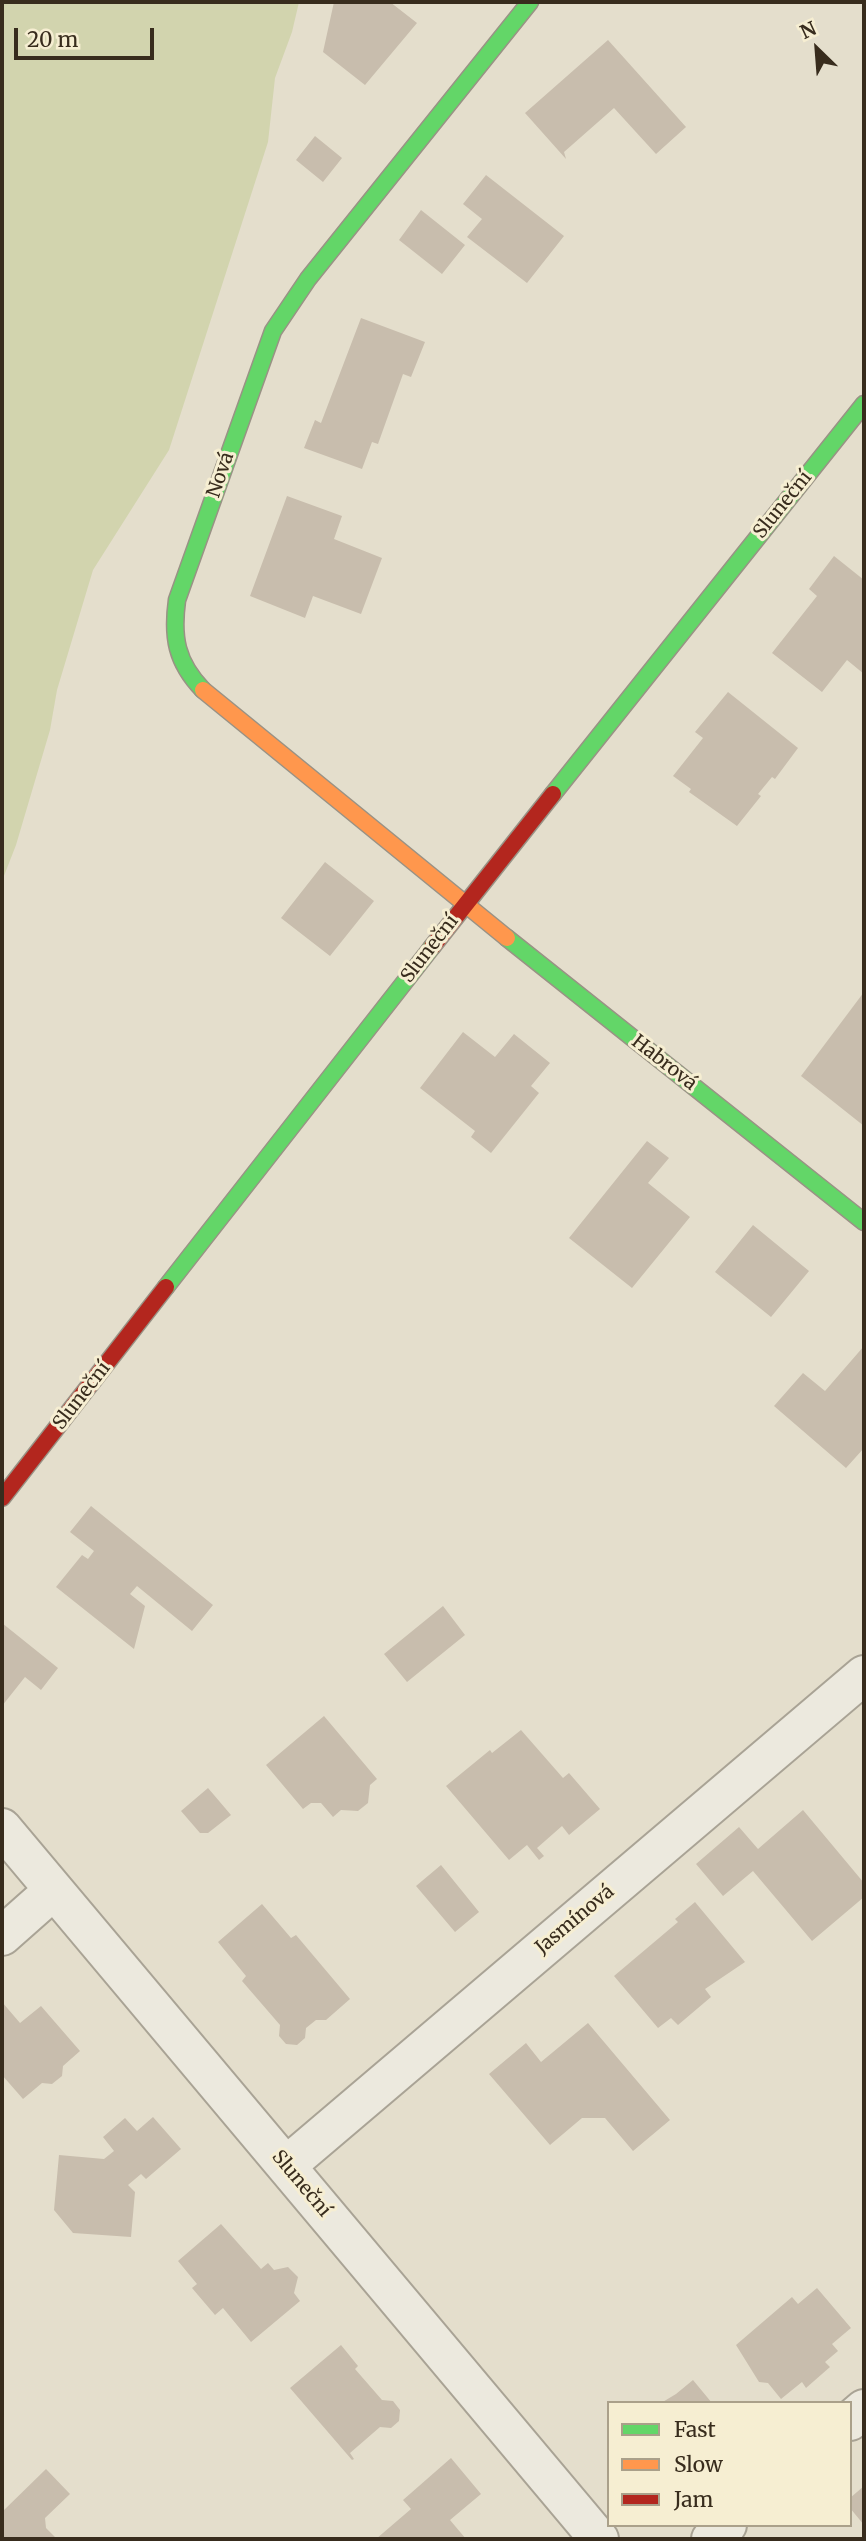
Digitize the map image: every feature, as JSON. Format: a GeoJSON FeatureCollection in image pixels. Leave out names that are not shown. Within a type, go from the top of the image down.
{"type":"FeatureCollection","features":[{"type":"Feature","properties":{"kind":"street","name":"Nová"},"geometry":{"type":"LineString","coordinates":[[465,905],[208,695],[188,674],[175,653],[172,627],[177,600],[273,331],[308,279],[530,2]]}},
{"type":"Feature","properties":{"kind":"street","name":"Sluneční"},"geometry":{"type":"LineString","coordinates":[[2,1498],[465,905],[864,404]]}},
{"type":"Feature","properties":{"kind":"street","name":"Habrová"},"geometry":{"type":"LineString","coordinates":[[465,905],[864,1222]]}},
{"type":"Feature","properties":{"kind":"street","name":"Jasmínová"},"geometry":{"type":"LineString","coordinates":[[286,2166],[864,1675]]}},
{"type":"Feature","properties":{"kind":"street","name":"Sluneční"},"geometry":{"type":"LineString","coordinates":[[2,1828],[599,2539]]}},
{"type":"Feature","properties":{"kind":"street"},"geometry":{"type":"LineString","coordinates":[[2,1936],[54,1890]]}},
{"type":"Feature","properties":{"kind":"street"},"geometry":{"type":"LineString","coordinates":[[711,2539],[725,2527]]}},
{"type":"Feature","properties":{"kind":"green space"},"geometry":{"type":"Polygon","coordinates":[[[2,2],[299,2],[292,32],[275,78],[268,142],[169,450],[93,570],[57,690],[50,730],[16,845],[2,881],[2,2]]]}},
{"type":"Feature","properties":{"kind":"building"},"geometry":{"type":"Polygon","coordinates":[[[334,2],[390,2],[417,23],[365,85],[323,52],[334,2]]]}},
{"type":"Feature","properties":{"kind":"building"},"geometry":{"type":"Polygon","coordinates":[[[608,40],[686,127],[656,154],[614,108],[564,152],[566,159],[525,113],[608,40]]]}},
{"type":"Feature","properties":{"kind":"building"},"geometry":{"type":"Polygon","coordinates":[[[315,136],[342,158],[323,182],[296,160],[315,136]]]}},
{"type":"Feature","properties":{"kind":"building"},"geometry":{"type":"Polygon","coordinates":[[[486,175],[564,236],[527,283],[467,237],[482,219],[463,204],[486,175]]]}},
{"type":"Feature","properties":{"kind":"building"},"geometry":{"type":"Polygon","coordinates":[[[421,210],[465,245],[442,274],[399,240],[421,210]]]}},
{"type":"Feature","properties":{"kind":"building"},"geometry":{"type":"Polygon","coordinates":[[[361,318],[425,342],[411,377],[403,374],[378,444],[372,442],[362,469],[304,448],[315,420],[321,423],[361,318]]]}},
{"type":"Feature","properties":{"kind":"building"},"geometry":{"type":"Polygon","coordinates":[[[287,496],[342,516],[334,539],[382,558],[361,614],[313,596],[305,618],[250,596],[287,496]]]}},
{"type":"Feature","properties":{"kind":"building"},"geometry":{"type":"Polygon","coordinates":[[[834,556],[864,580],[864,674],[847,660],[822,692],[772,653],[817,596],[809,589],[834,556]]]}},
{"type":"Feature","properties":{"kind":"building"},"geometry":{"type":"Polygon","coordinates":[[[728,692],[798,748],[775,779],[772,777],[758,794],[761,796],[737,826],[689,792],[691,789],[673,776],[703,738],[695,732],[728,692]]]}},
{"type":"Feature","properties":{"kind":"building"},"geometry":{"type":"Polygon","coordinates":[[[325,862],[374,901],[330,956],[281,918],[325,862]]]}},
{"type":"Feature","properties":{"kind":"building"},"geometry":{"type":"Polygon","coordinates":[[[864,992],[864,1126],[801,1076],[864,992]]]}},
{"type":"Feature","properties":{"kind":"building"},"geometry":{"type":"Polygon","coordinates":[[[463,1032],[495,1057],[514,1034],[550,1063],[531,1086],[539,1093],[491,1153],[471,1137],[475,1131],[420,1088],[463,1032]]]}},
{"type":"Feature","properties":{"kind":"building"},"geometry":{"type":"Polygon","coordinates":[[[647,1141],[669,1158],[648,1183],[690,1217],[632,1288],[569,1238],[647,1141]]]}},
{"type":"Feature","properties":{"kind":"building"},"geometry":{"type":"Polygon","coordinates":[[[753,1225],[809,1271],[771,1317],[715,1272],[753,1225]]]}},
{"type":"Feature","properties":{"kind":"building"},"geometry":{"type":"Polygon","coordinates":[[[864,1346],[864,1448],[846,1468],[774,1406],[803,1373],[825,1391],[864,1346]]]}},
{"type":"Feature","properties":{"kind":"building"},"geometry":{"type":"Polygon","coordinates":[[[91,1506],[213,1605],[192,1631],[137,1586],[130,1594],[145,1606],[134,1649],[56,1587],[82,1555],[88,1559],[94,1551],[70,1532],[91,1506]]]}},
{"type":"Feature","properties":{"kind":"building"},"geometry":{"type":"Polygon","coordinates":[[[443,1606],[465,1635],[407,1682],[384,1654],[443,1606]]]}},
{"type":"Feature","properties":{"kind":"building"},"geometry":{"type":"Polygon","coordinates":[[[2,1623],[58,1668],[41,1690],[25,1677],[2,1706],[2,1623]]]}},
{"type":"Feature","properties":{"kind":"building"},"geometry":{"type":"Polygon","coordinates":[[[324,1716],[377,1779],[370,1785],[368,1803],[358,1811],[341,1810],[333,1817],[321,1803],[311,1803],[303,1809],[266,1765],[324,1716]]]}},
{"type":"Feature","properties":{"kind":"building"},"geometry":{"type":"Polygon","coordinates":[[[521,1730],[563,1778],[569,1773],[600,1809],[569,1835],[562,1826],[537,1848],[544,1856],[539,1860],[527,1845],[509,1860],[446,1786],[490,1750],[492,1753],[521,1730]]]}},
{"type":"Feature","properties":{"kind":"building"},"geometry":{"type":"Polygon","coordinates":[[[208,1788],[231,1815],[208,1833],[200,1833],[181,1811],[208,1788]]]}},
{"type":"Feature","properties":{"kind":"building"},"geometry":{"type":"Polygon","coordinates":[[[803,1810],[864,1883],[864,1897],[812,1941],[753,1871],[723,1896],[696,1864],[739,1827],[758,1849],[803,1810]]]}},
{"type":"Feature","properties":{"kind":"building"},"geometry":{"type":"Polygon","coordinates":[[[441,1865],[479,1912],[455,1932],[416,1886],[441,1865]]]}},
{"type":"Feature","properties":{"kind":"building"},"geometry":{"type":"Polygon","coordinates":[[[695,1902],[745,1962],[705,1989],[711,1997],[678,2025],[671,2018],[658,2028],[614,1976],[678,1922],[675,1919],[695,1902]]]}},
{"type":"Feature","properties":{"kind":"building"},"geometry":{"type":"Polygon","coordinates":[[[262,1904],[291,1938],[296,1935],[350,1999],[326,2020],[316,2020],[306,2028],[305,2038],[297,2045],[286,2044],[279,2036],[280,2025],[242,1981],[246,1976],[218,1942],[262,1904]]]}},
{"type":"Feature","properties":{"kind":"building"},"geometry":{"type":"Polygon","coordinates":[[[2,2002],[20,2023],[41,2006],[80,2051],[63,2066],[62,2076],[52,2084],[42,2083],[23,2099],[2,2075],[2,2002]]]}},
{"type":"Feature","properties":{"kind":"building"},"geometry":{"type":"Polygon","coordinates":[[[588,2023],[670,2120],[633,2151],[605,2118],[582,2118],[550,2145],[489,2074],[526,2043],[541,2062],[588,2023]]]}},
{"type":"Feature","properties":{"kind":"building"},"geometry":{"type":"Polygon","coordinates":[[[153,2117],[181,2149],[146,2179],[141,2174],[128,2185],[135,2192],[131,2237],[73,2233],[54,2210],[59,2155],[104,2159],[114,2151],[103,2137],[125,2118],[137,2131],[153,2117]]]}},
{"type":"Feature","properties":{"kind":"building"},"geometry":{"type":"Polygon","coordinates":[[[221,2224],[261,2269],[268,2263],[274,2270],[288,2267],[298,2277],[294,2293],[300,2301],[251,2342],[223,2308],[215,2315],[192,2288],[197,2284],[178,2261],[221,2224]]]}},
{"type":"Feature","properties":{"kind":"building"},"geometry":{"type":"Polygon","coordinates":[[[817,2288],[851,2328],[832,2344],[838,2351],[825,2362],[830,2367],[806,2388],[802,2382],[781,2399],[768,2383],[759,2382],[736,2345],[792,2297],[798,2304],[817,2288]]]}},
{"type":"Feature","properties":{"kind":"building"},"geometry":{"type":"Polygon","coordinates":[[[341,2345],[358,2366],[355,2369],[382,2400],[393,2401],[400,2410],[399,2421],[391,2428],[380,2427],[350,2453],[354,2459],[352,2460],[290,2388],[341,2345]]]}},
{"type":"Feature","properties":{"kind":"building"},"geometry":{"type":"Polygon","coordinates":[[[693,2380],[710,2401],[664,2401],[693,2380]]]}},
{"type":"Feature","properties":{"kind":"building"},"geometry":{"type":"Polygon","coordinates":[[[451,2458],[481,2494],[450,2520],[466,2539],[376,2539],[411,2509],[403,2500],[451,2458]]]}},
{"type":"Feature","properties":{"kind":"building"},"geometry":{"type":"Polygon","coordinates":[[[46,2469],[70,2494],[45,2518],[46,2528],[57,2539],[2,2539],[2,2512],[46,2469]]]}},
{"type":"Feature","properties":{"kind":"building"},"geometry":{"type":"Polygon","coordinates":[[[864,2486],[864,2525],[852,2510],[852,2496],[864,2486]]]}},
{"type":"Feature","properties":{"kind":"traffic: fast"},"geometry":{"type":"LineString","coordinates":[[203,690],[187,669],[178,648],[175,626],[177,600],[273,331],[308,279],[530,2]]}},
{"type":"Feature","properties":{"kind":"traffic: fast"},"geometry":{"type":"LineString","coordinates":[[553,794],[864,404]]}},
{"type":"Feature","properties":{"kind":"traffic: fast"},"geometry":{"type":"LineString","coordinates":[[507,938],[864,1222]]}},
{"type":"Feature","properties":{"kind":"traffic: fast"},"geometry":{"type":"LineString","coordinates":[[166,1287],[432,947]]}},
{"type":"Feature","properties":{"kind":"traffic: slow"},"geometry":{"type":"LineString","coordinates":[[203,690],[507,938]]}},
{"type":"Feature","properties":{"kind":"traffic: jam"},"geometry":{"type":"LineString","coordinates":[[432,947],[553,794]]}},
{"type":"Feature","properties":{"kind":"traffic: jam"},"geometry":{"type":"LineString","coordinates":[[2,1498],[166,1287]]}}]}
